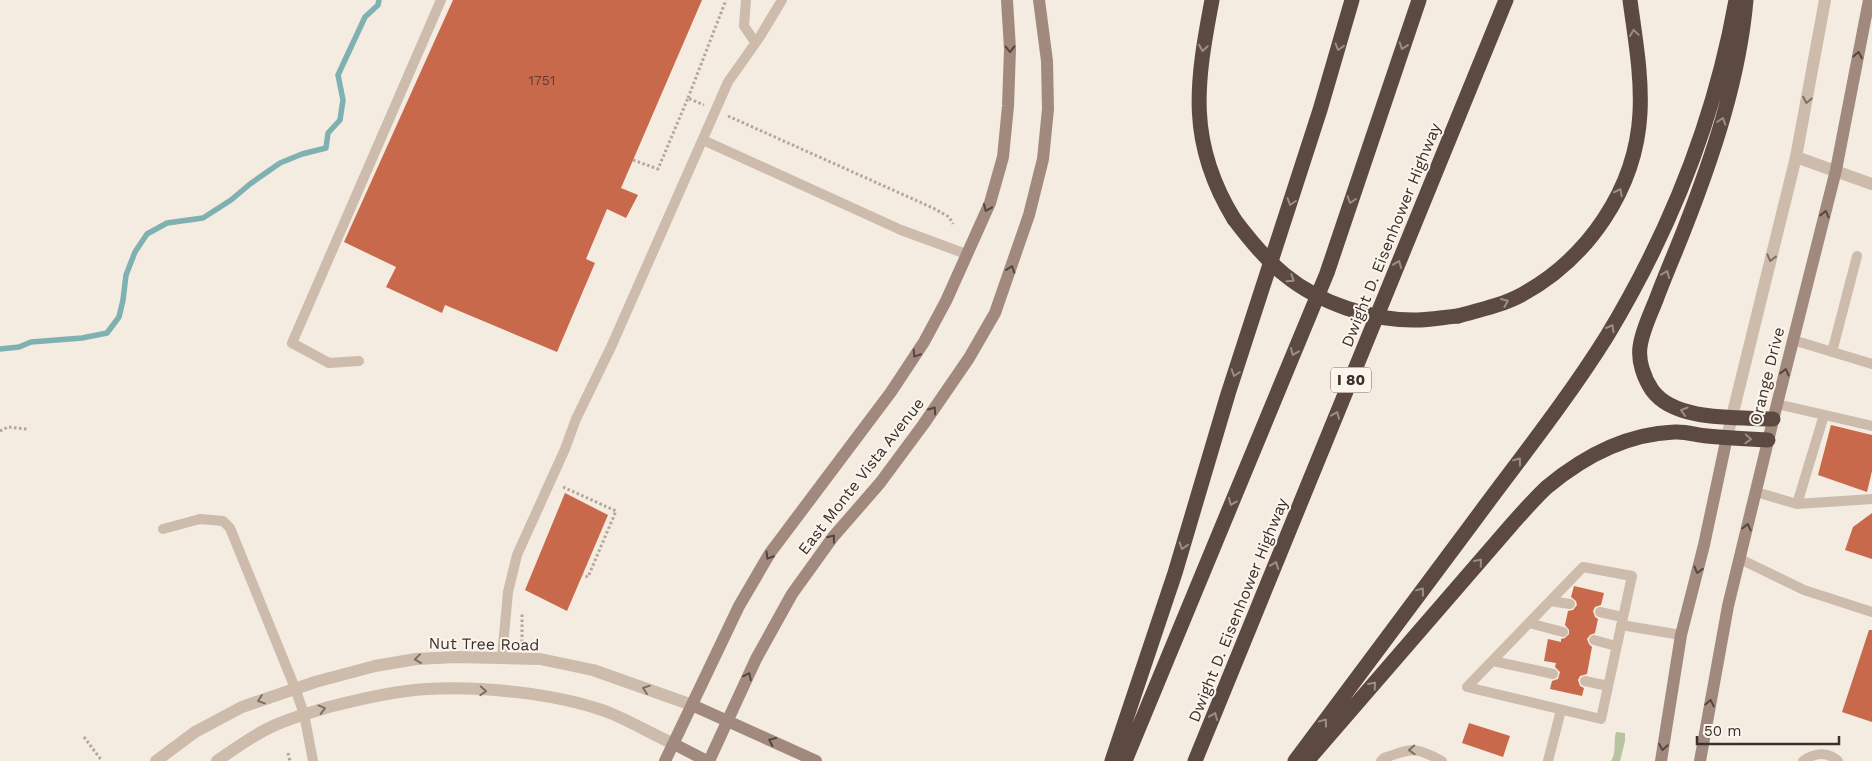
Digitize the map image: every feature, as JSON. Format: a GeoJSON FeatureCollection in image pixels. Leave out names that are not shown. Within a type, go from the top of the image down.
{"type":"FeatureCollection","features":[{"type":"Feature","properties":{"kind":"highway"},"geometry":{"type":"LineString","coordinates":[[1212,0],[1199,74],[1201,136],[1207,163],[1219,195],[1234,219],[1257,247],[1286,276],[1312,292],[1346,308],[1378,317],[1416,320],[1458,316],[1492,307],[1522,294],[1552,275],[1578,252],[1604,219],[1622,187],[1634,153],[1640,115],[1640,73],[1630,0]]}},
{"type":"Feature","properties":{"kind":"highway"},"geometry":{"type":"LineString","coordinates":[[1112,761],[1175,573],[1228,394],[1320,110],[1352,0]]}},
{"type":"Feature","properties":{"kind":"highway"},"geometry":{"type":"LineString","coordinates":[[1125,761],[1327,273],[1419,0]]}},
{"type":"Feature","properties":{"kind":"highway","name":"Dwight D. Eisenhower Highway"},"geometry":{"type":"LineString","coordinates":[[1195,761],[1506,0]]}},
{"type":"Feature","properties":{"kind":"highway"},"geometry":{"type":"LineString","coordinates":[[1295,761],[1553,414],[1606,337],[1645,269],[1681,190],[1714,93],[1736,0]]}},
{"type":"Feature","properties":{"kind":"highway"},"geometry":{"type":"LineString","coordinates":[[1746,0],[1743,31],[1724,113],[1698,194],[1648,321],[1640,348],[1642,370],[1652,390],[1670,406],[1697,414],[1773,419]]}},
{"type":"Feature","properties":{"kind":"highway"},"geometry":{"type":"LineString","coordinates":[[1306,761],[1513,523],[1546,488],[1572,467],[1621,442],[1645,435],[1675,431],[1768,440]]}},
{"type":"Feature","properties":{"kind":"main road","name":"East Monte Vista Avenue"},"geometry":{"type":"LineString","coordinates":[[665,761],[739,606],[770,553],[891,392],[924,342],[946,301],[990,203],[1003,157],[1008,106],[1010,48],[1007,0]]}},
{"type":"Feature","properties":{"kind":"main road","name":"East Monte Vista Avenue"},"geometry":{"type":"LineString","coordinates":[[708,761],[756,659],[792,594],[833,537],[880,483],[923,425],[969,358],[995,313],[1029,215],[1043,159],[1048,109],[1047,61],[1039,0]]}},
{"type":"Feature","properties":{"kind":"main road","name":"Orange Drive"},"geometry":{"type":"LineString","coordinates":[[1700,761],[1728,606],[1776,404],[1836,170],[1869,0]]}},
{"type":"Feature","properties":{"kind":"main road","name":"Orange Drive"},"geometry":{"type":"LineString","coordinates":[[1661,761],[1681,635],[1704,545],[1727,437]]}},
{"type":"Feature","properties":{"kind":"main road","name":"Nut Tree Road"},"geometry":{"type":"LineString","coordinates":[[692,706],[816,761]]}},
{"type":"Feature","properties":{"kind":"main road"},"geometry":{"type":"LineString","coordinates":[[674,744],[708,761]]}},
{"type":"Feature","properties":{"kind":"street","name":"Orange Drive"},"geometry":{"type":"LineString","coordinates":[[1727,437],[1796,157],[1825,0]]}},
{"type":"Feature","properties":{"kind":"street"},"geometry":{"type":"LineString","coordinates":[[1796,157],[1872,184]]}},
{"type":"Feature","properties":{"kind":"street","name":"Nut Tree Road"},"geometry":{"type":"LineString","coordinates":[[156,761],[195,732],[242,706],[295,688],[375,666],[416,659],[502,657],[540,659],[592,670],[692,706]]}},
{"type":"Feature","properties":{"kind":"street"},"geometry":{"type":"LineString","coordinates":[[217,761],[271,727],[304,714],[386,694],[426,690],[505,692],[578,703],[607,712],[674,744]]}},
{"type":"Feature","properties":{"kind":"lane"},"geometry":{"type":"LineString","coordinates":[[359,361],[329,363],[292,343],[441,0]]}},
{"type":"Feature","properties":{"kind":"lane"},"geometry":{"type":"LineString","coordinates":[[746,0],[744,26],[755,42]]}},
{"type":"Feature","properties":{"kind":"lane"},"geometry":{"type":"LineString","coordinates":[[502,657],[508,592],[517,555],[565,449],[576,419],[611,347],[728,82],[782,0]]}},
{"type":"Feature","properties":{"kind":"lane"},"geometry":{"type":"LineString","coordinates":[[703,140],[901,230],[966,254]]}},
{"type":"Feature","properties":{"kind":"lane"},"geometry":{"type":"LineString","coordinates":[[1832,352],[1857,256]]}},
{"type":"Feature","properties":{"kind":"lane"},"geometry":{"type":"LineString","coordinates":[[1793,340],[1872,364]]}},
{"type":"Feature","properties":{"kind":"lane"},"geometry":{"type":"LineString","coordinates":[[1776,404],[1872,426]]}},
{"type":"Feature","properties":{"kind":"lane"},"geometry":{"type":"LineString","coordinates":[[1797,504],[1824,415]]}},
{"type":"Feature","properties":{"kind":"lane"},"geometry":{"type":"LineString","coordinates":[[1756,492],[1797,504],[1872,499]]}},
{"type":"Feature","properties":{"kind":"lane"},"geometry":{"type":"LineString","coordinates":[[163,529],[200,519],[223,521],[230,528],[295,688],[304,714],[313,761]]}},
{"type":"Feature","properties":{"kind":"lane"},"geometry":{"type":"LineString","coordinates":[[1740,559],[1804,590],[1872,612]]}},
{"type":"Feature","properties":{"kind":"lane"},"geometry":{"type":"LineString","coordinates":[[1583,566],[1632,576],[1601,719],[1466,687],[1550,601],[1583,566]]}},
{"type":"Feature","properties":{"kind":"lane"},"geometry":{"type":"LineString","coordinates":[[1550,601],[1570,604]]}},
{"type":"Feature","properties":{"kind":"lane"},"geometry":{"type":"LineString","coordinates":[[1600,612],[1622,621],[1681,635]]}},
{"type":"Feature","properties":{"kind":"lane"},"geometry":{"type":"LineString","coordinates":[[1530,623],[1563,632]]}},
{"type":"Feature","properties":{"kind":"lane"},"geometry":{"type":"LineString","coordinates":[[1594,640],[1616,646]]}},
{"type":"Feature","properties":{"kind":"lane"},"geometry":{"type":"LineString","coordinates":[[1493,661],[1553,674]]}},
{"type":"Feature","properties":{"kind":"lane"},"geometry":{"type":"LineString","coordinates":[[1585,681],[1608,686]]}},
{"type":"Feature","properties":{"kind":"lane"},"geometry":{"type":"LineString","coordinates":[[1548,761],[1561,710]]}},
{"type":"Feature","properties":{"kind":"lane"},"geometry":{"type":"LineString","coordinates":[[1381,761],[1384,758],[1408,749],[1423,750],[1442,761]]}},
{"type":"Feature","properties":{"kind":"lane"},"geometry":{"type":"LineString","coordinates":[[1803,761],[1820,754],[1827,754],[1838,761]]}},
{"type":"Feature","properties":{"kind":"path"},"geometry":{"type":"LineString","coordinates":[[633,160],[658,169],[726,0]]}},
{"type":"Feature","properties":{"kind":"path"},"geometry":{"type":"LineString","coordinates":[[688,98],[933,208],[949,217],[953,224]]}},
{"type":"Feature","properties":{"kind":"path"},"geometry":{"type":"LineString","coordinates":[[0,431],[8,427],[27,429]]}},
{"type":"Feature","properties":{"kind":"path"},"geometry":{"type":"LineString","coordinates":[[563,487],[616,511],[588,577],[583,575]]}},
{"type":"Feature","properties":{"kind":"path"},"geometry":{"type":"LineString","coordinates":[[522,642],[523,604]]}},
{"type":"Feature","properties":{"kind":"path"},"geometry":{"type":"LineString","coordinates":[[84,737],[102,761]]}},
{"type":"Feature","properties":{"kind":"path"},"geometry":{"type":"LineString","coordinates":[[288,754],[290,761]]}},
{"type":"Feature","properties":{"kind":"green space"},"geometry":{"type":"Polygon","coordinates":[[[1616,732],[1625,733],[1625,741],[1620,761],[1611,761],[1614,754],[1616,732]]]}},
{"type":"Feature","properties":{"kind":"building"},"geometry":{"type":"Polygon","coordinates":[[[453,0],[702,0],[621,188],[638,195],[626,218],[607,209],[586,259],[595,263],[557,352],[445,305],[442,313],[386,287],[396,267],[344,242],[453,0]]]}},
{"type":"Feature","properties":{"kind":"building"},"geometry":{"type":"Polygon","coordinates":[[[1831,425],[1872,435],[1872,471],[1867,492],[1818,475],[1831,425]]]}},
{"type":"Feature","properties":{"kind":"building"},"geometry":{"type":"Polygon","coordinates":[[[565,493],[608,515],[567,611],[525,590],[565,493]]]}},
{"type":"Feature","properties":{"kind":"building"},"geometry":{"type":"Polygon","coordinates":[[[1872,513],[1872,559],[1845,550],[1853,527],[1872,513]]]}},
{"type":"Feature","properties":{"kind":"building"},"geometry":{"type":"Polygon","coordinates":[[[1574,586],[1604,593],[1601,605],[1595,607],[1593,611],[1598,619],[1595,633],[1587,639],[1592,647],[1587,674],[1580,676],[1578,680],[1580,686],[1584,688],[1582,696],[1550,689],[1552,681],[1558,679],[1560,672],[1555,667],[1556,663],[1544,661],[1548,639],[1561,642],[1561,639],[1569,634],[1569,630],[1565,625],[1568,611],[1573,610],[1577,605],[1576,601],[1571,597],[1574,586]]]}},
{"type":"Feature","properties":{"kind":"building"},"geometry":{"type":"Polygon","coordinates":[[[1869,630],[1872,630],[1872,722],[1842,712],[1869,630]]]}},
{"type":"Feature","properties":{"kind":"building"},"geometry":{"type":"Polygon","coordinates":[[[1469,723],[1510,736],[1503,757],[1462,743],[1469,723]]]}},
{"type":"Feature","properties":{"kind":"waterway"},"geometry":{"type":"LineString","coordinates":[[0,349],[19,347],[31,342],[82,338],[107,333],[119,317],[126,275],[135,252],[147,234],[167,223],[203,218],[231,200],[280,163],[302,154],[326,148],[328,133],[340,120],[343,100],[338,75],[365,17],[378,5],[379,0]]}}]}
